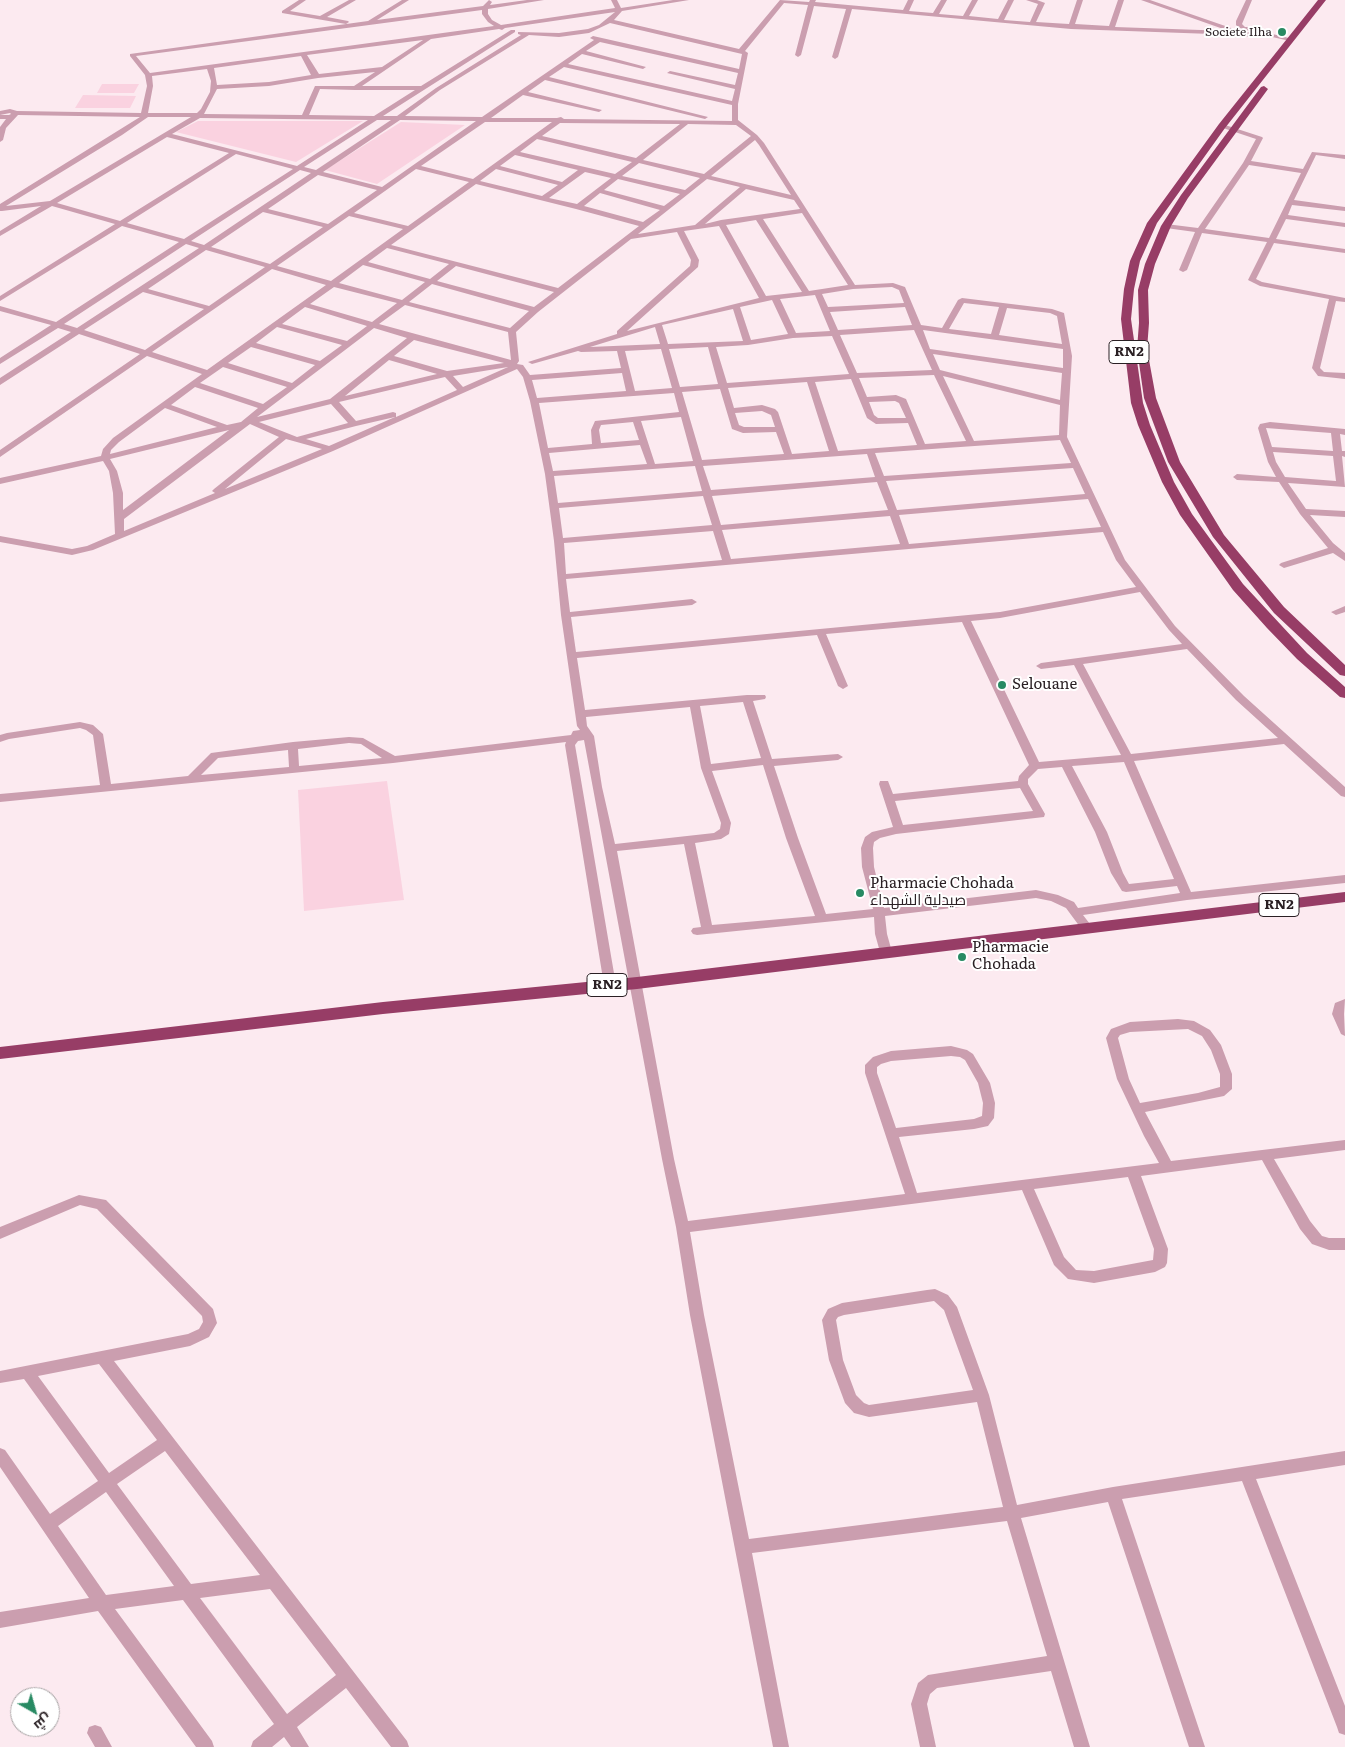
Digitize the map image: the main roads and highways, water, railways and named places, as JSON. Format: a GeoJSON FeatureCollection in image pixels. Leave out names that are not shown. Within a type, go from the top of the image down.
{"type":"FeatureCollection","features":[{"type":"Feature","properties":{"kind":"highway","name":"RN2"},"geometry":{"type":"LineString","coordinates":[[1333,0],[1234,129],[1184,197],[1166,226],[1150,264],[1143,290],[1144,323],[1142,349],[1150,398],[1174,462],[1219,537],[1252,579],[1300,631],[1345,672]]}},
{"type":"Feature","properties":{"kind":"highway","name":"RN2"},"geometry":{"type":"LineString","coordinates":[[1318,1],[1222,126],[1152,223],[1135,261],[1129,289],[1126,319],[1137,403],[1144,425],[1168,482],[1186,515],[1208,547],[1272,625],[1302,656],[1345,694]]}},
{"type":"Feature","properties":{"kind":"highway","name":"RN2"},"geometry":{"type":"LineString","coordinates":[[0,1054],[382,1008],[637,983],[1345,897]]}},
{"type":"Feature","properties":{"kind":"place","name":"Societe Ilha"},"geometry":{"type":"Point","coordinates":[1282,32]}},
{"type":"Feature","properties":{"kind":"place","name":"Selouane"},"geometry":{"type":"Point","coordinates":[1002,685]}},
{"type":"Feature","properties":{"kind":"place","name":"Pharmacie Chohada صيدلية الشهداء"},"geometry":{"type":"Point","coordinates":[860,893]}},
{"type":"Feature","properties":{"kind":"place","name":"Pharmacie Chohada"},"geometry":{"type":"Point","coordinates":[962,957]}}]}
